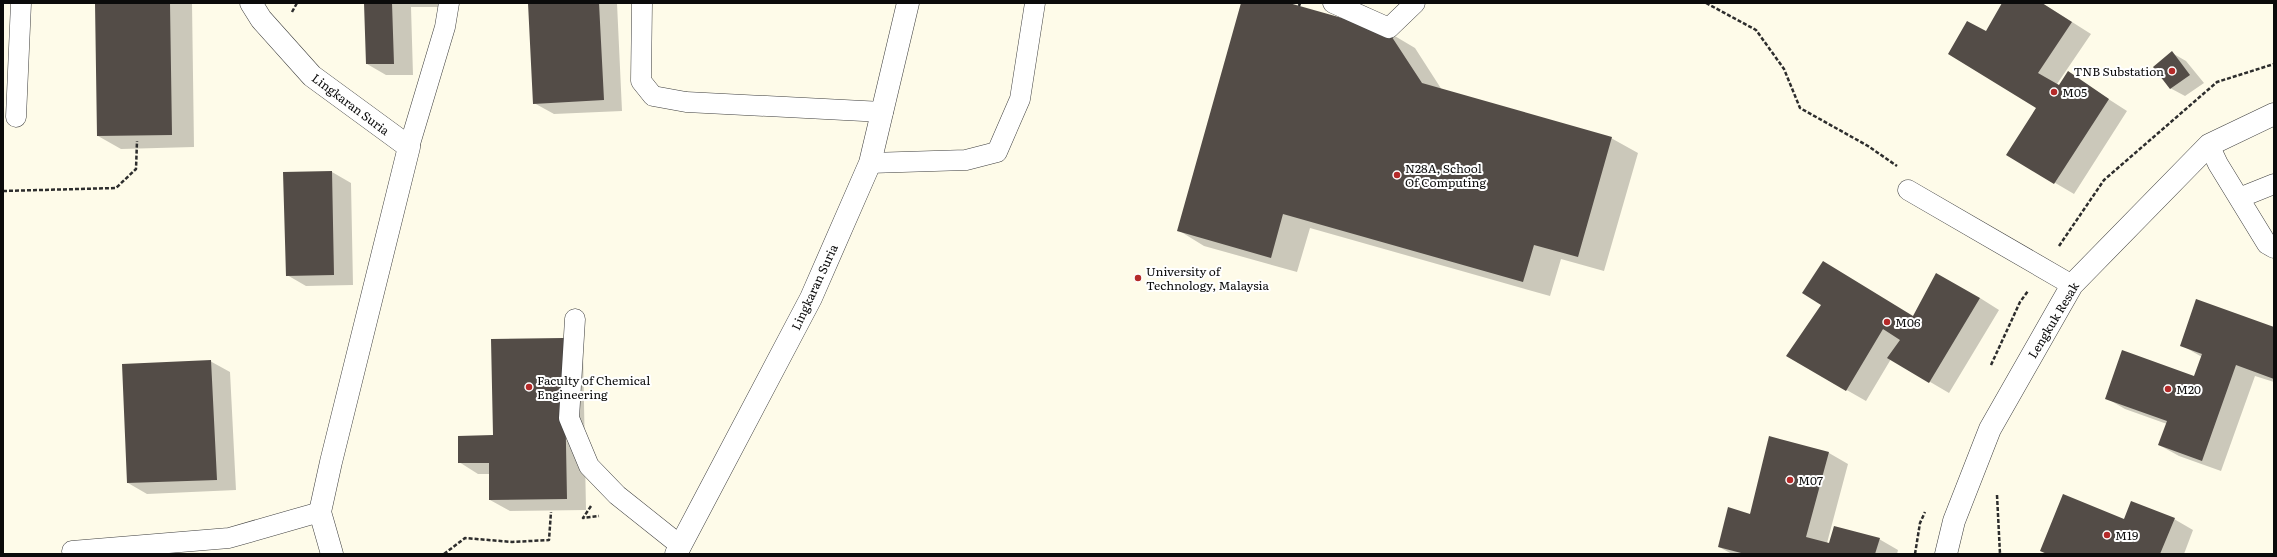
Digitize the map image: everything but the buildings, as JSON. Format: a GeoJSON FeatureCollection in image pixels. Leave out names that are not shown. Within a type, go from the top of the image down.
{"type":"FeatureCollection","features":[{"type":"Feature","properties":{"kind":"street","name":"Lingkaran Suria"},"geometry":{"type":"LineString","coordinates":[[251,3],[261,19],[312,76],[409,147]]}},
{"type":"Feature","properties":{"kind":"street","name":"Lingkaran Suria"},"geometry":{"type":"LineString","coordinates":[[678,550],[811,298],[870,163],[908,3]]}},
{"type":"Feature","properties":{"kind":"street","name":"Lengkuk Resak"},"geometry":{"type":"LineString","coordinates":[[1946,554],[1954,521],[1990,429],[2072,284],[2209,145],[2274,114]]}},
{"type":"Feature","properties":{"kind":"street"},"geometry":{"type":"LineString","coordinates":[[332,554],[320,512],[409,147]]}},
{"type":"Feature","properties":{"kind":"lane"},"geometry":{"type":"LineString","coordinates":[[16,117],[22,3]]}},
{"type":"Feature","properties":{"kind":"lane"},"geometry":{"type":"LineString","coordinates":[[409,147],[445,27],[449,3]]}},
{"type":"Feature","properties":{"kind":"lane"},"geometry":{"type":"LineString","coordinates":[[642,3],[641,81],[653,96],[686,102],[883,112]]}},
{"type":"Feature","properties":{"kind":"lane"},"geometry":{"type":"LineString","coordinates":[[870,163],[966,160],[997,152],[1020,100],[1035,3]]}},
{"type":"Feature","properties":{"kind":"lane"},"geometry":{"type":"LineString","coordinates":[[1333,3],[1389,28],[1415,3]]}},
{"type":"Feature","properties":{"kind":"lane"},"geometry":{"type":"LineString","coordinates":[[2209,145],[2218,164],[2267,244],[2274,248]]}},
{"type":"Feature","properties":{"kind":"lane"},"geometry":{"type":"LineString","coordinates":[[2239,198],[2274,184]]}},
{"type":"Feature","properties":{"kind":"lane"},"geometry":{"type":"LineString","coordinates":[[1908,190],[2045,267],[2072,284]]}},
{"type":"Feature","properties":{"kind":"lane"},"geometry":{"type":"LineString","coordinates":[[575,319],[569,418],[589,466],[678,550]]}},
{"type":"Feature","properties":{"kind":"lane"},"geometry":{"type":"LineString","coordinates":[[72,551],[229,538],[320,512]]}},
{"type":"Feature","properties":{"kind":"path"},"geometry":{"type":"LineString","coordinates":[[1706,3],[1756,30],[1784,69],[1800,108],[1868,146],[1905,173],[1908,190]]}},
{"type":"Feature","properties":{"kind":"path"},"geometry":{"type":"LineString","coordinates":[[2045,267],[2104,180],[2217,82],[2274,64]]}},
{"type":"Feature","properties":{"kind":"path"},"geometry":{"type":"LineString","coordinates":[[3,191],[116,188],[136,169],[137,141]]}},
{"type":"Feature","properties":{"kind":"path"},"geometry":{"type":"LineString","coordinates":[[1996,493],[2000,554]]}},
{"type":"Feature","properties":{"kind":"path"},"geometry":{"type":"LineString","coordinates":[[444,554],[465,538],[512,542],[549,540],[551,512]]}},
{"type":"Feature","properties":{"kind":"place","name":"TNB Substation"},"geometry":{"type":"Point","coordinates":[2172,71]}},
{"type":"Feature","properties":{"kind":"place","name":"M05"},"geometry":{"type":"Point","coordinates":[2054,92]}},
{"type":"Feature","properties":{"kind":"place","name":"N28A, School Of Computing"},"geometry":{"type":"Point","coordinates":[1397,175]}},
{"type":"Feature","properties":{"kind":"place","name":"University of Technology, Malaysia"},"geometry":{"type":"Point","coordinates":[1138,278]}},
{"type":"Feature","properties":{"kind":"place","name":"M06"},"geometry":{"type":"Point","coordinates":[1887,322]}},
{"type":"Feature","properties":{"kind":"place","name":"Faculty of Chemical Engineering"},"geometry":{"type":"Point","coordinates":[529,387]}},
{"type":"Feature","properties":{"kind":"place","name":"M20"},"geometry":{"type":"Point","coordinates":[2168,389]}},
{"type":"Feature","properties":{"kind":"place","name":"M07"},"geometry":{"type":"Point","coordinates":[1790,480]}},
{"type":"Feature","properties":{"kind":"place","name":"M19"},"geometry":{"type":"Point","coordinates":[2107,535]}}]}
